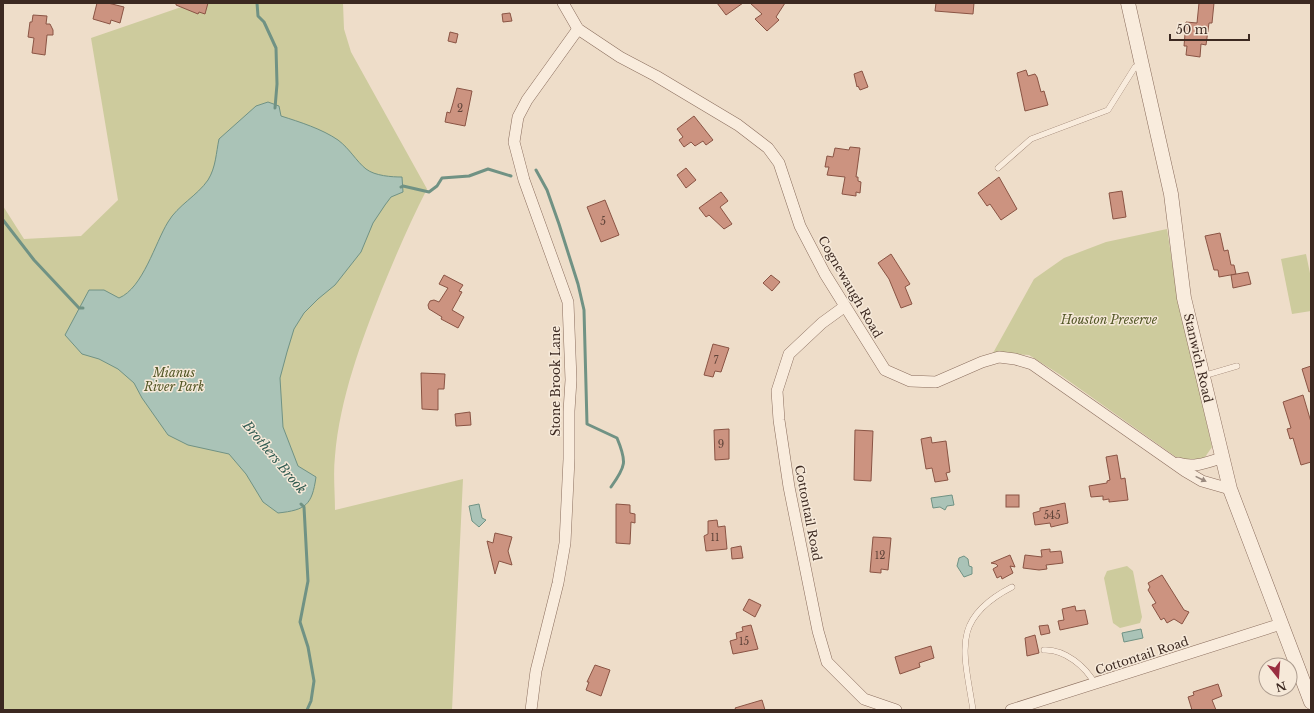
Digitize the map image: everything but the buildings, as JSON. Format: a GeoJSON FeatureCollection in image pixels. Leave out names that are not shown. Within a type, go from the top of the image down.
{"type":"FeatureCollection","features":[{"type":"Feature","properties":{"kind":"street","name":"Cognewaugh Road"},"geometry":{"type":"LineString","coordinates":[[563,3],[578,29],[620,57],[656,76],[738,125],[768,148],[779,163],[800,226],[825,274],[844,307],[885,370],[910,381],[936,382],[982,362],[1000,357],[1015,359],[1032,364],[1175,462],[1185,471],[1202,481],[1230,489]]}},
{"type":"Feature","properties":{"kind":"street","name":"Stanwich Road"},"geometry":{"type":"LineString","coordinates":[[1128,3],[1171,194],[1184,298],[1221,458],[1230,489],[1311,702]]}},
{"type":"Feature","properties":{"kind":"street","name":"Stone Brook Lane"},"geometry":{"type":"LineString","coordinates":[[531,710],[536,672],[558,583],[565,542],[569,459],[568,411],[571,380],[568,302],[524,180],[514,142],[518,117],[524,106],[578,29]]}},
{"type":"Feature","properties":{"kind":"street","name":"Cottontail Road"},"geometry":{"type":"LineString","coordinates":[[844,307],[822,323],[789,354],[777,391],[779,420],[789,487],[818,631],[827,662],[864,699],[896,710]]}},
{"type":"Feature","properties":{"kind":"street","name":"Cognewaugh Road"},"geometry":{"type":"LineString","coordinates":[[1175,462],[1183,465],[1201,465],[1221,458]]}},
{"type":"Feature","properties":{"kind":"street","name":"Cottontail Road"},"geometry":{"type":"LineString","coordinates":[[1011,710],[1281,624]]}},
{"type":"Feature","properties":{"kind":"lane"},"geometry":{"type":"LineString","coordinates":[[998,168],[1031,139],[1108,110],[1135,67],[1142,64]]}},
{"type":"Feature","properties":{"kind":"lane"},"geometry":{"type":"LineString","coordinates":[[1202,376],[1237,366]]}},
{"type":"Feature","properties":{"kind":"lane"},"geometry":{"type":"LineString","coordinates":[[973,710],[966,662],[966,642],[970,622],[977,611],[993,597],[1012,586]]}},
{"type":"Feature","properties":{"kind":"lane"},"geometry":{"type":"LineString","coordinates":[[1044,650],[1054,649],[1068,657],[1085,670],[1095,684]]}},
{"type":"Feature","properties":{"kind":"green space","name":"Mianus River Park"},"geometry":{"type":"Polygon","coordinates":[[[193,3],[343,3],[344,29],[351,52],[427,189],[403,239],[382,289],[366,329],[352,371],[342,413],[335,456],[335,510],[463,479],[452,710],[3,710],[3,206],[24,239],[81,236],[118,200],[91,38],[193,3]]]}},
{"type":"Feature","properties":{"kind":"green space","name":"Houston Preserve"},"geometry":{"type":"Polygon","coordinates":[[[1167,229],[1175,280],[1212,447],[1203,460],[1185,461],[1176,457],[1059,374],[1029,355],[993,353],[1034,279],[1064,258],[1106,242],[1167,229]]]}},
{"type":"Feature","properties":{"kind":"green space"},"geometry":{"type":"Polygon","coordinates":[[[1306,254],[1311,278],[1311,311],[1292,314],[1281,259],[1306,254]]]}},
{"type":"Feature","properties":{"kind":"green space"},"geometry":{"type":"Polygon","coordinates":[[[1127,566],[1133,571],[1142,617],[1140,623],[1120,628],[1113,623],[1104,578],[1107,571],[1127,566]]]}},
{"type":"Feature","properties":{"kind":"water"},"geometry":{"type":"Polygon","coordinates":[[[268,102],[279,106],[281,116],[318,129],[338,140],[366,169],[384,176],[402,177],[403,192],[391,197],[373,223],[361,252],[335,285],[304,313],[294,329],[280,378],[283,427],[298,466],[316,477],[310,500],[306,504],[295,510],[278,513],[263,502],[246,474],[229,454],[188,445],[168,435],[142,398],[134,383],[118,369],[99,359],[82,354],[65,335],[89,290],[104,290],[119,298],[135,285],[148,264],[163,231],[172,216],[204,186],[211,175],[219,139],[256,106],[268,102]]]}},
{"type":"Feature","properties":{"kind":"water"},"geometry":{"type":"Polygon","coordinates":[[[952,495],[954,505],[947,506],[945,510],[940,507],[933,508],[931,498],[952,495]]]}},
{"type":"Feature","properties":{"kind":"water"},"geometry":{"type":"Polygon","coordinates":[[[479,504],[482,518],[486,520],[479,527],[472,521],[469,506],[479,504]]]}},
{"type":"Feature","properties":{"kind":"water"},"geometry":{"type":"Polygon","coordinates":[[[964,556],[968,559],[969,566],[972,567],[972,574],[964,577],[957,566],[959,558],[964,556]]]}},
{"type":"Feature","properties":{"kind":"water"},"geometry":{"type":"Polygon","coordinates":[[[1141,629],[1143,638],[1124,642],[1122,633],[1141,629]]]}},
{"type":"Feature","properties":{"kind":"waterway"},"geometry":{"type":"LineString","coordinates":[[257,3],[258,16],[264,22],[276,48],[277,84],[275,108]]}},
{"type":"Feature","properties":{"kind":"waterway"},"geometry":{"type":"LineString","coordinates":[[401,187],[403,186],[429,192],[437,186],[442,178],[469,176],[488,169],[511,176]]}},
{"type":"Feature","properties":{"kind":"waterway"},"geometry":{"type":"LineString","coordinates":[[536,170],[547,190],[559,224],[578,284],[584,310],[587,424],[617,438],[622,453],[622,469],[611,487]]}},
{"type":"Feature","properties":{"kind":"waterway","name":"Brothers Brook"},"geometry":{"type":"LineString","coordinates":[[3,220],[34,260],[79,308],[83,308]]}},
{"type":"Feature","properties":{"kind":"waterway","name":"Brothers Brook"},"geometry":{"type":"LineString","coordinates":[[301,504],[304,507],[308,581],[300,622],[308,647],[314,681],[311,701],[307,710]]}}]}
